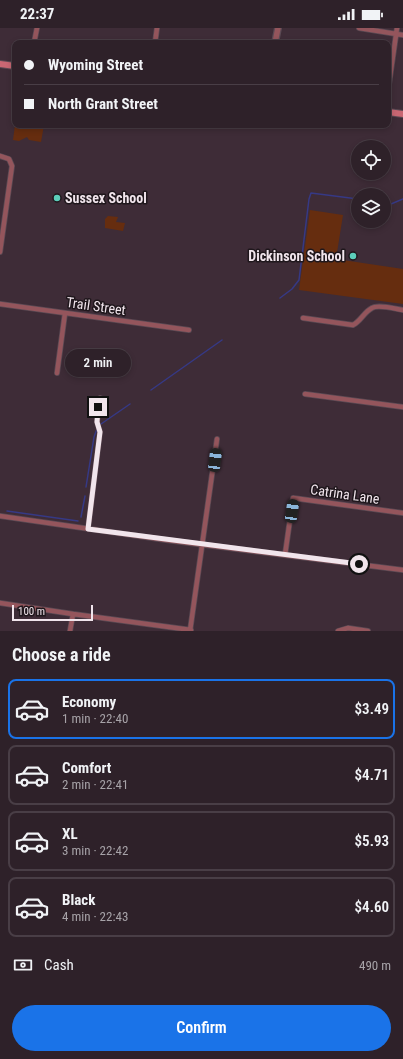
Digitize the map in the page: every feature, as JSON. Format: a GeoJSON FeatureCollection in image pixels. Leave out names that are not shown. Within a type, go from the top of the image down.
{"type":"FeatureCollection","features":[{"type":"Feature","properties":{"kind":"main road"},"geometry":{"type":"LineString","coordinates":[[0,64],[12,66]]}},
{"type":"Feature","properties":{"kind":"main road"},"geometry":{"type":"LineString","coordinates":[[391,112],[403,114]]}},
{"type":"Feature","properties":{"kind":"street"},"geometry":{"type":"LineString","coordinates":[[35,40],[37,28]]}},
{"type":"Feature","properties":{"kind":"street"},"geometry":{"type":"LineString","coordinates":[[155,40],[157,28]]}},
{"type":"Feature","properties":{"kind":"street"},"geometry":{"type":"LineString","coordinates":[[276,40],[278,28]]}},
{"type":"Feature","properties":{"kind":"street"},"geometry":{"type":"LineString","coordinates":[[359,28],[403,35]]}},
{"type":"Feature","properties":{"kind":"street"},"geometry":{"type":"LineString","coordinates":[[391,72],[397,28]]}},
{"type":"Feature","properties":{"kind":"street"},"geometry":{"type":"LineString","coordinates":[[0,156],[8,159],[12,166],[0,252]]}},
{"type":"Feature","properties":{"kind":"street","name":"Trail Street"},"geometry":{"type":"LineString","coordinates":[[0,304],[189,330]]}},
{"type":"Feature","properties":{"kind":"street"},"geometry":{"type":"LineString","coordinates":[[303,318],[353,325],[358,323],[372,308],[378,306],[403,310]]}},
{"type":"Feature","properties":{"kind":"street"},"geometry":{"type":"LineString","coordinates":[[57,373],[65,313]]}},
{"type":"Feature","properties":{"kind":"street"},"geometry":{"type":"LineString","coordinates":[[306,394],[403,407]]}},
{"type":"Feature","properties":{"kind":"street"},"geometry":{"type":"LineString","coordinates":[[88,529],[100,432],[97,422],[100,398]]}},
{"type":"Feature","properties":{"kind":"street"},"geometry":{"type":"LineString","coordinates":[[0,603],[190,630],[217,439]]}},
{"type":"Feature","properties":{"kind":"street","name":"Catrina Lane"},"geometry":{"type":"LineString","coordinates":[[285,555],[293,498],[403,513]]}},
{"type":"Feature","properties":{"kind":"street"},"geometry":{"type":"LineString","coordinates":[[0,516],[203,545],[403,570]]}},
{"type":"Feature","properties":{"kind":"street"},"geometry":{"type":"LineString","coordinates":[[70,631],[72,614]]}},
{"type":"Feature","properties":{"kind":"street"},"geometry":{"type":"LineString","coordinates":[[338,631],[348,628],[368,631]]}},
{"type":"Feature","properties":{"kind":"shaded area"},"geometry":{"type":"Polygon","coordinates":[[[15,128],[43,128],[41,142],[29,140],[27,137],[19,141],[13,140],[15,128]]]}},
{"type":"Feature","properties":{"kind":"shaded area"},"geometry":{"type":"Polygon","coordinates":[[[310,210],[343,215],[336,259],[403,269],[403,304],[299,290],[310,210]]]}},
{"type":"Feature","properties":{"kind":"shaded area"},"geometry":{"type":"Polygon","coordinates":[[[108,216],[118,217],[116,222],[125,223],[123,231],[105,228],[105,219],[108,216]]]}},
{"type":"Feature","properties":{"kind":"waterway"},"geometry":{"type":"LineString","coordinates":[[280,298],[292,289],[299,280],[311,193],[351,198]]}},
{"type":"Feature","properties":{"kind":"waterway"},"geometry":{"type":"LineString","coordinates":[[391,204],[403,199]]}},
{"type":"Feature","properties":{"kind":"waterway"},"geometry":{"type":"LineString","coordinates":[[151,390],[222,340]]}},
{"type":"Feature","properties":{"kind":"waterway"},"geometry":{"type":"LineString","coordinates":[[101,424],[130,404]]}},
{"type":"Feature","properties":{"kind":"waterway"},"geometry":{"type":"LineString","coordinates":[[86,487],[94,437],[97,429]]}},
{"type":"Feature","properties":{"kind":"waterway"},"geometry":{"type":"LineString","coordinates":[[81,517],[85,496]]}},
{"type":"Feature","properties":{"kind":"waterway"},"geometry":{"type":"LineString","coordinates":[[7,511],[78,521]]}},
{"type":"Feature","properties":{"kind":"place","name":"Sussex School"},"geometry":{"type":"Point","coordinates":[57,198]}},
{"type":"Feature","properties":{"kind":"place","name":"Dickinson School"},"geometry":{"type":"Point","coordinates":[353,256]}},
{"type":"Feature","properties":{"kind":"route"},"geometry":{"type":"LineString","coordinates":[[98,407],[97,422],[100,432],[88,529],[359,564]]}}]}
